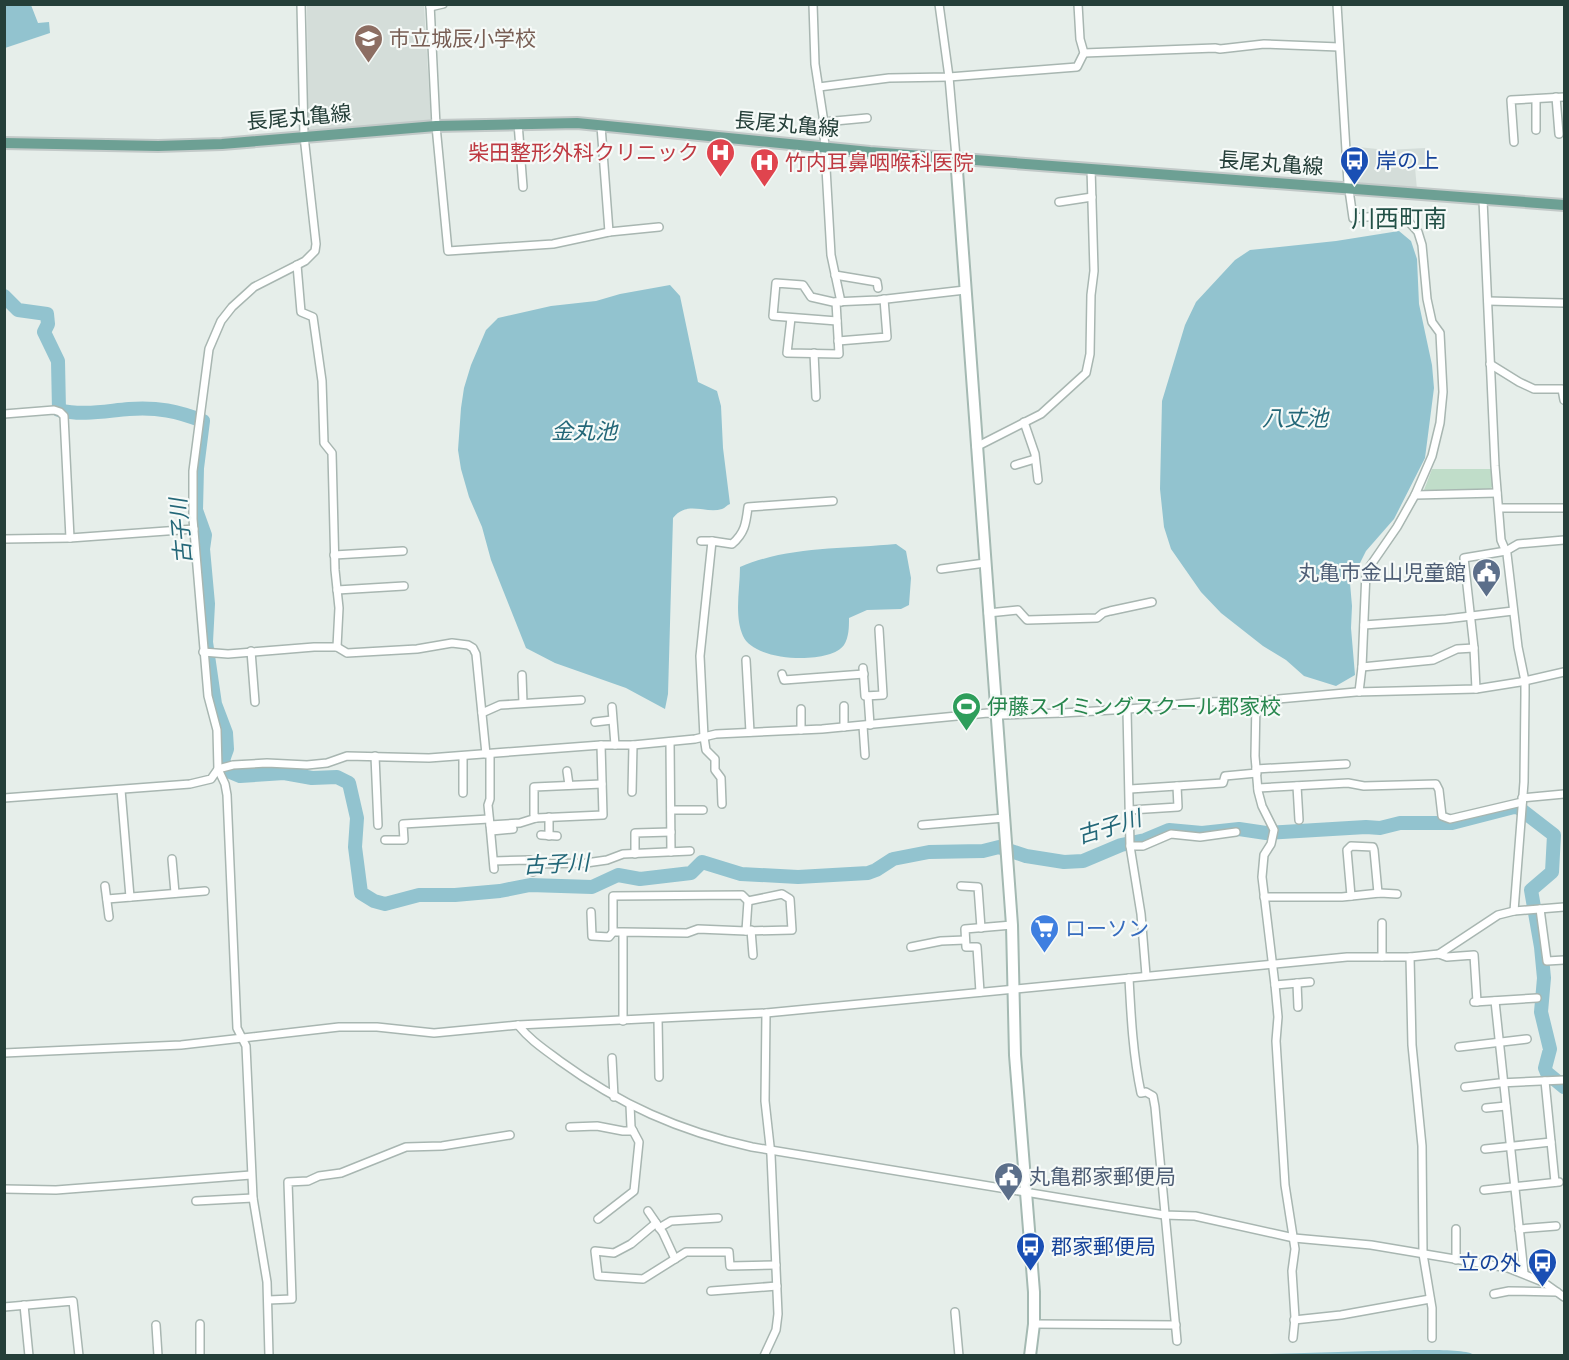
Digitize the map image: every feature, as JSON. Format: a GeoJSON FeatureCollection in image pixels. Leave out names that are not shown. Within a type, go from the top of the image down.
{"type":"FeatureCollection","features":[{"type":"Feature","properties":{"kind":"main road","name":"長尾丸亀線"},"geometry":{"type":"LineString","coordinates":[[4,143],[158,147],[222,144],[435,126],[552,123],[1564,206]]}},
{"type":"Feature","properties":{"kind":"street"},"geometry":{"type":"LineString","coordinates":[[264,1356],[269,1355],[268,1300],[251,1175],[246,1046],[237,1028],[227,795],[220,768],[217,730],[208,696],[194,529],[194,471],[209,350],[221,321],[232,307],[255,287],[297,265],[315,251],[304,136],[301,4]]}},
{"type":"Feature","properties":{"kind":"street"},"geometry":{"type":"LineString","coordinates":[[443,4],[430,6],[435,126],[448,251],[553,244],[609,232],[659,227]]}},
{"type":"Feature","properties":{"kind":"street"},"geometry":{"type":"LineString","coordinates":[[791,318],[787,353],[839,354],[838,302],[831,255],[826,147],[815,64],[813,4]]}},
{"type":"Feature","properties":{"kind":"street"},"geometry":{"type":"LineString","coordinates":[[939,4],[949,77],[956,157],[1012,925],[1015,1055],[1034,1292],[1034,1324],[1030,1356]]}},
{"type":"Feature","properties":{"kind":"street"},"geometry":{"type":"LineString","coordinates":[[819,87],[889,78],[949,77],[1077,67],[1084,53],[1080,39],[1078,4]]}},
{"type":"Feature","properties":{"kind":"street"},"geometry":{"type":"LineString","coordinates":[[1337,4],[1353,218],[1394,215],[1408,220],[1418,232],[1422,245],[1427,299],[1432,322],[1440,333],[1443,392],[1440,423],[1432,456],[1415,495],[1397,527],[1366,572],[1359,692]]}},
{"type":"Feature","properties":{"kind":"street"},"geometry":{"type":"LineString","coordinates":[[1084,53],[1220,49],[1264,44],[1339,47]]}},
{"type":"Feature","properties":{"kind":"street"},"geometry":{"type":"LineString","coordinates":[[1514,142],[1511,100],[1560,97],[1559,134]]}},
{"type":"Feature","properties":{"kind":"street"},"geometry":{"type":"LineString","coordinates":[[1536,99],[1536,130]]}},
{"type":"Feature","properties":{"kind":"street"},"geometry":{"type":"LineString","coordinates":[[824,122],[867,118]]}},
{"type":"Feature","properties":{"kind":"street"},"geometry":{"type":"LineString","coordinates":[[519,123],[523,187]]}},
{"type":"Feature","properties":{"kind":"street"},"geometry":{"type":"LineString","coordinates":[[601,126],[609,232]]}},
{"type":"Feature","properties":{"kind":"street"},"geometry":{"type":"LineString","coordinates":[[976,447],[1041,414],[1082,377],[1089,366],[1094,271],[1091,168]]}},
{"type":"Feature","properties":{"kind":"street"},"geometry":{"type":"LineString","coordinates":[[1059,202],[1092,197]]}},
{"type":"Feature","properties":{"kind":"street"},"geometry":{"type":"LineString","coordinates":[[1483,200],[1498,508],[1501,540],[1506,551],[1525,681],[1522,801],[1514,911]]}},
{"type":"Feature","properties":{"kind":"street"},"geometry":{"type":"LineString","coordinates":[[297,265],[301,312],[313,316],[322,381],[324,443],[332,453],[334,555],[339,608],[337,647]]}},
{"type":"Feature","properties":{"kind":"street"},"geometry":{"type":"LineString","coordinates":[[835,275],[877,282],[878,288]]}},
{"type":"Feature","properties":{"kind":"street"},"geometry":{"type":"LineString","coordinates":[[837,321],[773,316],[776,283],[803,285],[811,297],[838,302],[965,290]]}},
{"type":"Feature","properties":{"kind":"street"},"geometry":{"type":"LineString","coordinates":[[838,341],[887,337],[884,299]]}},
{"type":"Feature","properties":{"kind":"street"},"geometry":{"type":"LineString","coordinates":[[1488,301],[1564,303]]}},
{"type":"Feature","properties":{"kind":"street"},"geometry":{"type":"LineString","coordinates":[[814,353],[816,397]]}},
{"type":"Feature","properties":{"kind":"street"},"geometry":{"type":"LineString","coordinates":[[1490,364],[1534,389],[1562,389],[1564,400]]}},
{"type":"Feature","properties":{"kind":"street"},"geometry":{"type":"LineString","coordinates":[[4,414],[54,410],[64,416],[70,538]]}},
{"type":"Feature","properties":{"kind":"street"},"geometry":{"type":"LineString","coordinates":[[1024,422],[1035,459],[1038,480]]}},
{"type":"Feature","properties":{"kind":"street"},"geometry":{"type":"LineString","coordinates":[[1015,465],[1035,459]]}},
{"type":"Feature","properties":{"kind":"street"},"geometry":{"type":"LineString","coordinates":[[1415,495],[1497,493]]}},
{"type":"Feature","properties":{"kind":"street"},"geometry":{"type":"LineString","coordinates":[[701,541],[732,544],[742,536],[748,507],[833,501]]}},
{"type":"Feature","properties":{"kind":"street"},"geometry":{"type":"LineString","coordinates":[[1498,508],[1564,508]]}},
{"type":"Feature","properties":{"kind":"street"},"geometry":{"type":"LineString","coordinates":[[4,539],[70,538],[194,529]]}},
{"type":"Feature","properties":{"kind":"street"},"geometry":{"type":"LineString","coordinates":[[1476,689],[1464,558],[1506,551],[1518,544],[1564,540]]}},
{"type":"Feature","properties":{"kind":"street"},"geometry":{"type":"LineString","coordinates":[[712,542],[700,656],[704,737],[706,750],[715,759],[715,770],[721,778],[722,804]]}},
{"type":"Feature","properties":{"kind":"street"},"geometry":{"type":"LineString","coordinates":[[334,555],[403,551]]}},
{"type":"Feature","properties":{"kind":"street"},"geometry":{"type":"LineString","coordinates":[[941,569],[985,563]]}},
{"type":"Feature","properties":{"kind":"street"},"geometry":{"type":"LineString","coordinates":[[337,590],[404,586]]}},
{"type":"Feature","properties":{"kind":"street"},"geometry":{"type":"LineString","coordinates":[[988,613],[1018,610],[1027,620],[1096,618],[1110,610],[1152,602]]}},
{"type":"Feature","properties":{"kind":"street"},"geometry":{"type":"LineString","coordinates":[[1364,625],[1513,611]]}},
{"type":"Feature","properties":{"kind":"street"},"geometry":{"type":"LineString","coordinates":[[782,674],[784,680],[863,671],[865,696],[883,695],[879,629]]}},
{"type":"Feature","properties":{"kind":"street"},"geometry":{"type":"LineString","coordinates":[[204,652],[337,647],[348,653],[417,649],[452,643],[473,648],[476,654],[488,754],[490,798],[488,805],[495,870]]}},
{"type":"Feature","properties":{"kind":"street"},"geometry":{"type":"LineString","coordinates":[[1362,667],[1433,660],[1456,649],[1474,648]]}},
{"type":"Feature","properties":{"kind":"street"},"geometry":{"type":"LineString","coordinates":[[251,651],[255,702]]}},
{"type":"Feature","properties":{"kind":"street"},"geometry":{"type":"LineString","coordinates":[[746,660],[750,732]]}},
{"type":"Feature","properties":{"kind":"street"},"geometry":{"type":"LineString","coordinates":[[4,798],[190,784],[211,778],[220,768],[232,765],[267,763],[307,765],[327,763],[348,756],[429,758],[601,745],[633,745],[670,742],[716,734],[844,727],[988,713],[1127,710],[1203,702],[1256,701],[1359,692],[1476,689],[1564,672]]}},
{"type":"Feature","properties":{"kind":"street"},"geometry":{"type":"LineString","coordinates":[[522,675],[524,703]]}},
{"type":"Feature","properties":{"kind":"street"},"geometry":{"type":"LineString","coordinates":[[865,754],[868,696]]}},
{"type":"Feature","properties":{"kind":"street"},"geometry":{"type":"LineString","coordinates":[[482,713],[500,705],[581,700]]}},
{"type":"Feature","properties":{"kind":"street"},"geometry":{"type":"LineString","coordinates":[[1256,701],[1258,788],[1262,806],[1274,832],[1272,844],[1264,855],[1262,877],[1278,1017],[1276,1041],[1285,1185],[1295,1249],[1292,1271],[1293,1338]]}},
{"type":"Feature","properties":{"kind":"street"},"geometry":{"type":"LineString","coordinates":[[844,706],[844,727]]}},
{"type":"Feature","properties":{"kind":"street"},"geometry":{"type":"LineString","coordinates":[[612,707],[615,745]]}},
{"type":"Feature","properties":{"kind":"street"},"geometry":{"type":"LineString","coordinates":[[801,709],[801,730]]}},
{"type":"Feature","properties":{"kind":"street"},"geometry":{"type":"LineString","coordinates":[[1127,710],[1130,843],[1141,914],[1146,975]]}},
{"type":"Feature","properties":{"kind":"street"},"geometry":{"type":"LineString","coordinates":[[595,722],[612,720]]}},
{"type":"Feature","properties":{"kind":"street"},"geometry":{"type":"LineString","coordinates":[[670,742],[671,852]]}},
{"type":"Feature","properties":{"kind":"street"},"geometry":{"type":"LineString","coordinates":[[385,840],[404,840],[403,824],[490,825],[519,823],[536,818],[603,815],[601,745]]}},
{"type":"Feature","properties":{"kind":"street"},"geometry":{"type":"LineString","coordinates":[[633,745],[634,792]]}},
{"type":"Feature","properties":{"kind":"street"},"geometry":{"type":"LineString","coordinates":[[375,756],[378,825]]}},
{"type":"Feature","properties":{"kind":"street"},"geometry":{"type":"LineString","coordinates":[[463,756],[464,793]]}},
{"type":"Feature","properties":{"kind":"street"},"geometry":{"type":"LineString","coordinates":[[1130,789],[1223,783],[1225,776],[1257,771],[1346,764]]}},
{"type":"Feature","properties":{"kind":"street"},"geometry":{"type":"LineString","coordinates":[[567,771],[569,785]]}},
{"type":"Feature","properties":{"kind":"street"},"geometry":{"type":"LineString","coordinates":[[536,818],[534,815],[534,787],[602,783]]}},
{"type":"Feature","properties":{"kind":"street"},"geometry":{"type":"LineString","coordinates":[[1258,788],[1348,783],[1364,786],[1436,784],[1439,790],[1442,816],[1450,819],[1522,801],[1564,794]]}},
{"type":"Feature","properties":{"kind":"street"},"geometry":{"type":"LineString","coordinates":[[1130,810],[1178,807],[1177,786]]}},
{"type":"Feature","properties":{"kind":"street"},"geometry":{"type":"LineString","coordinates":[[1297,786],[1299,820]]}},
{"type":"Feature","properties":{"kind":"street"},"geometry":{"type":"LineString","coordinates":[[121,790],[130,897]]}},
{"type":"Feature","properties":{"kind":"street"},"geometry":{"type":"LineString","coordinates":[[670,810],[703,810]]}},
{"type":"Feature","properties":{"kind":"street"},"geometry":{"type":"LineString","coordinates":[[549,818],[545,836],[557,836]]}},
{"type":"Feature","properties":{"kind":"street"},"geometry":{"type":"LineString","coordinates":[[922,825],[1004,818]]}},
{"type":"Feature","properties":{"kind":"street"},"geometry":{"type":"LineString","coordinates":[[490,825],[513,829]]}},
{"type":"Feature","properties":{"kind":"street"},"geometry":{"type":"LineString","coordinates":[[635,854],[635,833],[671,832]]}},
{"type":"Feature","properties":{"kind":"street"},"geometry":{"type":"LineString","coordinates":[[1130,843],[1143,846],[1172,834],[1200,837],[1236,832]]}},
{"type":"Feature","properties":{"kind":"street"},"geometry":{"type":"LineString","coordinates":[[1351,896],[1347,850],[1351,846],[1368,846],[1374,850],[1378,893]]}},
{"type":"Feature","properties":{"kind":"street"},"geometry":{"type":"LineString","coordinates":[[494,861],[530,860],[533,868],[607,860],[623,854],[690,851]]}},
{"type":"Feature","properties":{"kind":"street"},"geometry":{"type":"LineString","coordinates":[[172,859],[176,893]]}},
{"type":"Feature","properties":{"kind":"street"},"geometry":{"type":"LineString","coordinates":[[105,886],[109,917]]}},
{"type":"Feature","properties":{"kind":"street"},"geometry":{"type":"LineString","coordinates":[[961,886],[978,887],[981,928]]}},
{"type":"Feature","properties":{"kind":"street"},"geometry":{"type":"LineString","coordinates":[[107,899],[205,891]]}},
{"type":"Feature","properties":{"kind":"street"},"geometry":{"type":"LineString","coordinates":[[613,932],[687,933],[698,928],[792,930],[790,899],[782,894],[748,901]]}},
{"type":"Feature","properties":{"kind":"street"},"geometry":{"type":"LineString","coordinates":[[1264,897],[1397,894]]}},
{"type":"Feature","properties":{"kind":"street"},"geometry":{"type":"LineString","coordinates":[[591,912],[592,936],[609,937],[613,932],[613,896],[742,895],[748,901],[748,930],[753,955]]}},
{"type":"Feature","properties":{"kind":"street"},"geometry":{"type":"LineString","coordinates":[[1439,954],[1498,915],[1514,911],[1564,908]]}},
{"type":"Feature","properties":{"kind":"street"},"geometry":{"type":"LineString","coordinates":[[1538,909],[1546,961],[1564,960]]}},
{"type":"Feature","properties":{"kind":"street"},"geometry":{"type":"LineString","coordinates":[[1382,923],[1382,957]]}},
{"type":"Feature","properties":{"kind":"street"},"geometry":{"type":"LineString","coordinates":[[980,992],[977,947],[966,947],[965,929],[1012,925]]}},
{"type":"Feature","properties":{"kind":"street"},"geometry":{"type":"LineString","coordinates":[[623,932],[623,1021]]}},
{"type":"Feature","properties":{"kind":"street"},"geometry":{"type":"LineString","coordinates":[[911,947],[941,941],[965,940]]}},
{"type":"Feature","properties":{"kind":"street"},"geometry":{"type":"LineString","coordinates":[[4,1053],[181,1045],[339,1027],[377,1027],[434,1033],[518,1025],[766,1013],[1347,957],[1474,955],[1475,1002],[1537,998]]}},
{"type":"Feature","properties":{"kind":"street"},"geometry":{"type":"LineString","coordinates":[[1410,957],[1412,1044],[1422,1146],[1423,1254],[1430,1299],[1431,1338]]}},
{"type":"Feature","properties":{"kind":"street"},"geometry":{"type":"LineString","coordinates":[[1129,978],[1138,1080],[1141,1093],[1146,1092],[1153,1096],[1155,1107],[1177,1341]]}},
{"type":"Feature","properties":{"kind":"street"},"geometry":{"type":"LineString","coordinates":[[1275,985],[1310,982]]}},
{"type":"Feature","properties":{"kind":"street"},"geometry":{"type":"LineString","coordinates":[[1297,983],[1298,1007]]}},
{"type":"Feature","properties":{"kind":"street"},"geometry":{"type":"LineString","coordinates":[[1494,1001],[1524,1273]]}},
{"type":"Feature","properties":{"kind":"street"},"geometry":{"type":"LineString","coordinates":[[764,1356],[777,1323],[771,1150],[765,1101],[766,1013]]}},
{"type":"Feature","properties":{"kind":"street"},"geometry":{"type":"LineString","coordinates":[[657,1019],[659,1077]]}},
{"type":"Feature","properties":{"kind":"street"},"geometry":{"type":"LineString","coordinates":[[518,1025],[530,1040],[578,1075],[614,1097],[657,1118],[716,1138],[771,1150],[1164,1215],[1195,1216],[1294,1238],[1371,1245],[1508,1268],[1524,1273],[1564,1297]]}},
{"type":"Feature","properties":{"kind":"street"},"geometry":{"type":"LineString","coordinates":[[1459,1047],[1527,1039]]}},
{"type":"Feature","properties":{"kind":"street"},"geometry":{"type":"LineString","coordinates":[[612,1058],[614,1097]]}},
{"type":"Feature","properties":{"kind":"street"},"geometry":{"type":"LineString","coordinates":[[1465,1087],[1564,1080]]}},
{"type":"Feature","properties":{"kind":"street"},"geometry":{"type":"LineString","coordinates":[[1484,1190],[1557,1182],[1551,1142],[1549,1081]]}},
{"type":"Feature","properties":{"kind":"street"},"geometry":{"type":"LineString","coordinates":[[598,1219],[634,1191],[639,1142],[633,1131],[630,1106]]}},
{"type":"Feature","properties":{"kind":"street"},"geometry":{"type":"LineString","coordinates":[[1486,1108],[1506,1106]]}},
{"type":"Feature","properties":{"kind":"street"},"geometry":{"type":"LineString","coordinates":[[570,1126],[597,1126],[633,1131]]}},
{"type":"Feature","properties":{"kind":"street"},"geometry":{"type":"LineString","coordinates":[[268,1300],[292,1299],[288,1182],[308,1181],[319,1176],[341,1173],[406,1148],[442,1146],[510,1135]]}},
{"type":"Feature","properties":{"kind":"street"},"geometry":{"type":"LineString","coordinates":[[1485,1149],[1551,1142]]}},
{"type":"Feature","properties":{"kind":"street"},"geometry":{"type":"LineString","coordinates":[[4,1190],[56,1190],[251,1175]]}},
{"type":"Feature","properties":{"kind":"street"},"geometry":{"type":"LineString","coordinates":[[196,1201],[253,1198]]}},
{"type":"Feature","properties":{"kind":"street"},"geometry":{"type":"LineString","coordinates":[[648,1211],[675,1259]]}},
{"type":"Feature","properties":{"kind":"street"},"geometry":{"type":"LineString","coordinates":[[718,1218],[671,1221],[657,1226],[614,1253],[595,1251],[598,1276],[643,1280],[686,1252],[729,1252],[730,1266],[776,1265]]}},
{"type":"Feature","properties":{"kind":"street"},"geometry":{"type":"LineString","coordinates":[[1519,1229],[1556,1226]]}},
{"type":"Feature","properties":{"kind":"street"},"geometry":{"type":"LineString","coordinates":[[1456,1229],[1456,1260]]}},
{"type":"Feature","properties":{"kind":"street"},"geometry":{"type":"LineString","coordinates":[[711,1291],[777,1286]]}},
{"type":"Feature","properties":{"kind":"street"},"geometry":{"type":"LineString","coordinates":[[1494,1294],[1509,1291],[1557,1292]]}},
{"type":"Feature","properties":{"kind":"street"},"geometry":{"type":"LineString","coordinates":[[1294,1320],[1341,1315],[1430,1299]]}},
{"type":"Feature","properties":{"kind":"street"},"geometry":{"type":"LineString","coordinates":[[4,1307],[73,1301],[79,1356]]}},
{"type":"Feature","properties":{"kind":"street"},"geometry":{"type":"LineString","coordinates":[[24,1305],[29,1356]]}},
{"type":"Feature","properties":{"kind":"street"},"geometry":{"type":"LineString","coordinates":[[955,1312],[959,1356]]}},
{"type":"Feature","properties":{"kind":"street"},"geometry":{"type":"LineString","coordinates":[[156,1324],[158,1356]]}},
{"type":"Feature","properties":{"kind":"street"},"geometry":{"type":"LineString","coordinates":[[200,1356],[201,1324]]}},
{"type":"Feature","properties":{"kind":"street"},"geometry":{"type":"LineString","coordinates":[[1034,1324],[1176,1325]]}},
{"type":"Feature","properties":{"kind":"shaded area","name":"市立城辰小学校"},"geometry":{"type":"Polygon","coordinates":[[[307,5],[424,5],[431,122],[308,130],[307,5]]]}},
{"type":"Feature","properties":{"kind":"shaded area"},"geometry":{"type":"Polygon","coordinates":[[[1348,146],[1387,150],[1425,148],[1426,166],[1415,167],[1417,190],[1351,185],[1348,146]]]}},
{"type":"Feature","properties":{"kind":"green space"},"geometry":{"type":"Polygon","coordinates":[[[1432,469],[1492,469],[1492,487],[1489,490],[1424,490],[1432,469]]]}},
{"type":"Feature","properties":{"kind":"water"},"geometry":{"type":"Polygon","coordinates":[[[5,4],[31,5],[38,23],[49,22],[50,33],[5,48],[5,4]]]}},
{"type":"Feature","properties":{"kind":"water","name":"八丈池"},"geometry":{"type":"Polygon","coordinates":[[[1399,231],[1411,241],[1417,259],[1419,304],[1432,365],[1434,388],[1425,458],[1394,519],[1366,551],[1350,583],[1355,675],[1336,686],[1304,676],[1286,660],[1263,646],[1221,613],[1201,592],[1171,549],[1164,527],[1160,489],[1162,401],[1185,325],[1196,302],[1235,260],[1250,250],[1336,241],[1399,231]]]}},
{"type":"Feature","properties":{"kind":"water","name":"金丸池"},"geometry":{"type":"Polygon","coordinates":[[[670,285],[680,296],[698,382],[717,391],[721,406],[723,448],[730,504],[716,510],[684,510],[673,518],[668,694],[665,709],[626,688],[555,663],[526,648],[469,497],[458,450],[464,388],[486,330],[498,318],[670,285]]]}},
{"type":"Feature","properties":{"kind":"water"},"geometry":{"type":"Polygon","coordinates":[[[896,544],[906,551],[911,578],[909,605],[901,609],[867,610],[849,618],[846,642],[836,651],[824,656],[809,658],[776,656],[750,645],[743,636],[738,611],[740,567],[778,555],[797,552],[896,544]]]}},
{"type":"Feature","properties":{"kind":"water"},"geometry":{"type":"Polygon","coordinates":[[[1443,1350],[1474,1355],[1240,1355],[1443,1350]]]}},
{"type":"Feature","properties":{"kind":"waterway","name":"古子川"},"geometry":{"type":"LineString","coordinates":[[4,296],[18,310],[47,314],[48,324],[44,332],[58,361],[59,410],[85,413],[158,409],[203,421],[197,468],[196,510],[205,535],[203,549],[208,604],[206,642],[215,704],[226,733],[227,749],[223,760],[228,771],[240,776],[284,773],[312,778],[337,777],[349,783],[357,818],[355,847],[361,893],[374,901],[385,904],[419,895],[500,891],[530,885],[592,887],[618,875],[640,879],[691,873],[702,862],[741,874],[798,877],[868,873],[893,859],[929,852],[983,851],[999,847],[1026,856],[1064,862],[1083,861],[1121,845],[1145,840],[1169,830],[1202,833],[1239,829],[1266,833],[1380,828],[1400,823],[1452,823],[1514,807],[1519,808],[1554,835],[1552,872],[1531,890],[1544,978],[1541,1012],[1550,1049],[1545,1068],[1547,1073],[1564,1087]]}},
{"type":"Feature","properties":{"kind":"place","name":"市立城辰小学校"},"geometry":{"type":"Point","coordinates":[368,64]}},
{"type":"Feature","properties":{"kind":"place","name":"柴田整形外科クリニック"},"geometry":{"type":"Point","coordinates":[720,178]}},
{"type":"Feature","properties":{"kind":"place","name":"岸の上"},"geometry":{"type":"Point","coordinates":[1355,186]}},
{"type":"Feature","properties":{"kind":"place","name":"竹内耳鼻咽喉科医院"},"geometry":{"type":"Point","coordinates":[764,188]}},
{"type":"Feature","properties":{"kind":"place","name":"丸亀市金山児童館"},"geometry":{"type":"Point","coordinates":[1487,598]}},
{"type":"Feature","properties":{"kind":"place","name":"伊藤スイミングスクール郡家校"},"geometry":{"type":"Point","coordinates":[966,732]}},
{"type":"Feature","properties":{"kind":"place","name":"ローソン"},"geometry":{"type":"Point","coordinates":[1044,954]}},
{"type":"Feature","properties":{"kind":"place","name":"丸亀郡家郵便局"},"geometry":{"type":"Point","coordinates":[1008,1202]}},
{"type":"Feature","properties":{"kind":"place","name":"郡家郵便局"},"geometry":{"type":"Point","coordinates":[1030,1272]}},
{"type":"Feature","properties":{"kind":"place","name":"立の外"},"geometry":{"type":"Point","coordinates":[1542,1288]}},
{"type":"Feature","properties":{"kind":"district","name":"川西町南"},"geometry":{"type":"Point","coordinates":[1399,218]}}]}
